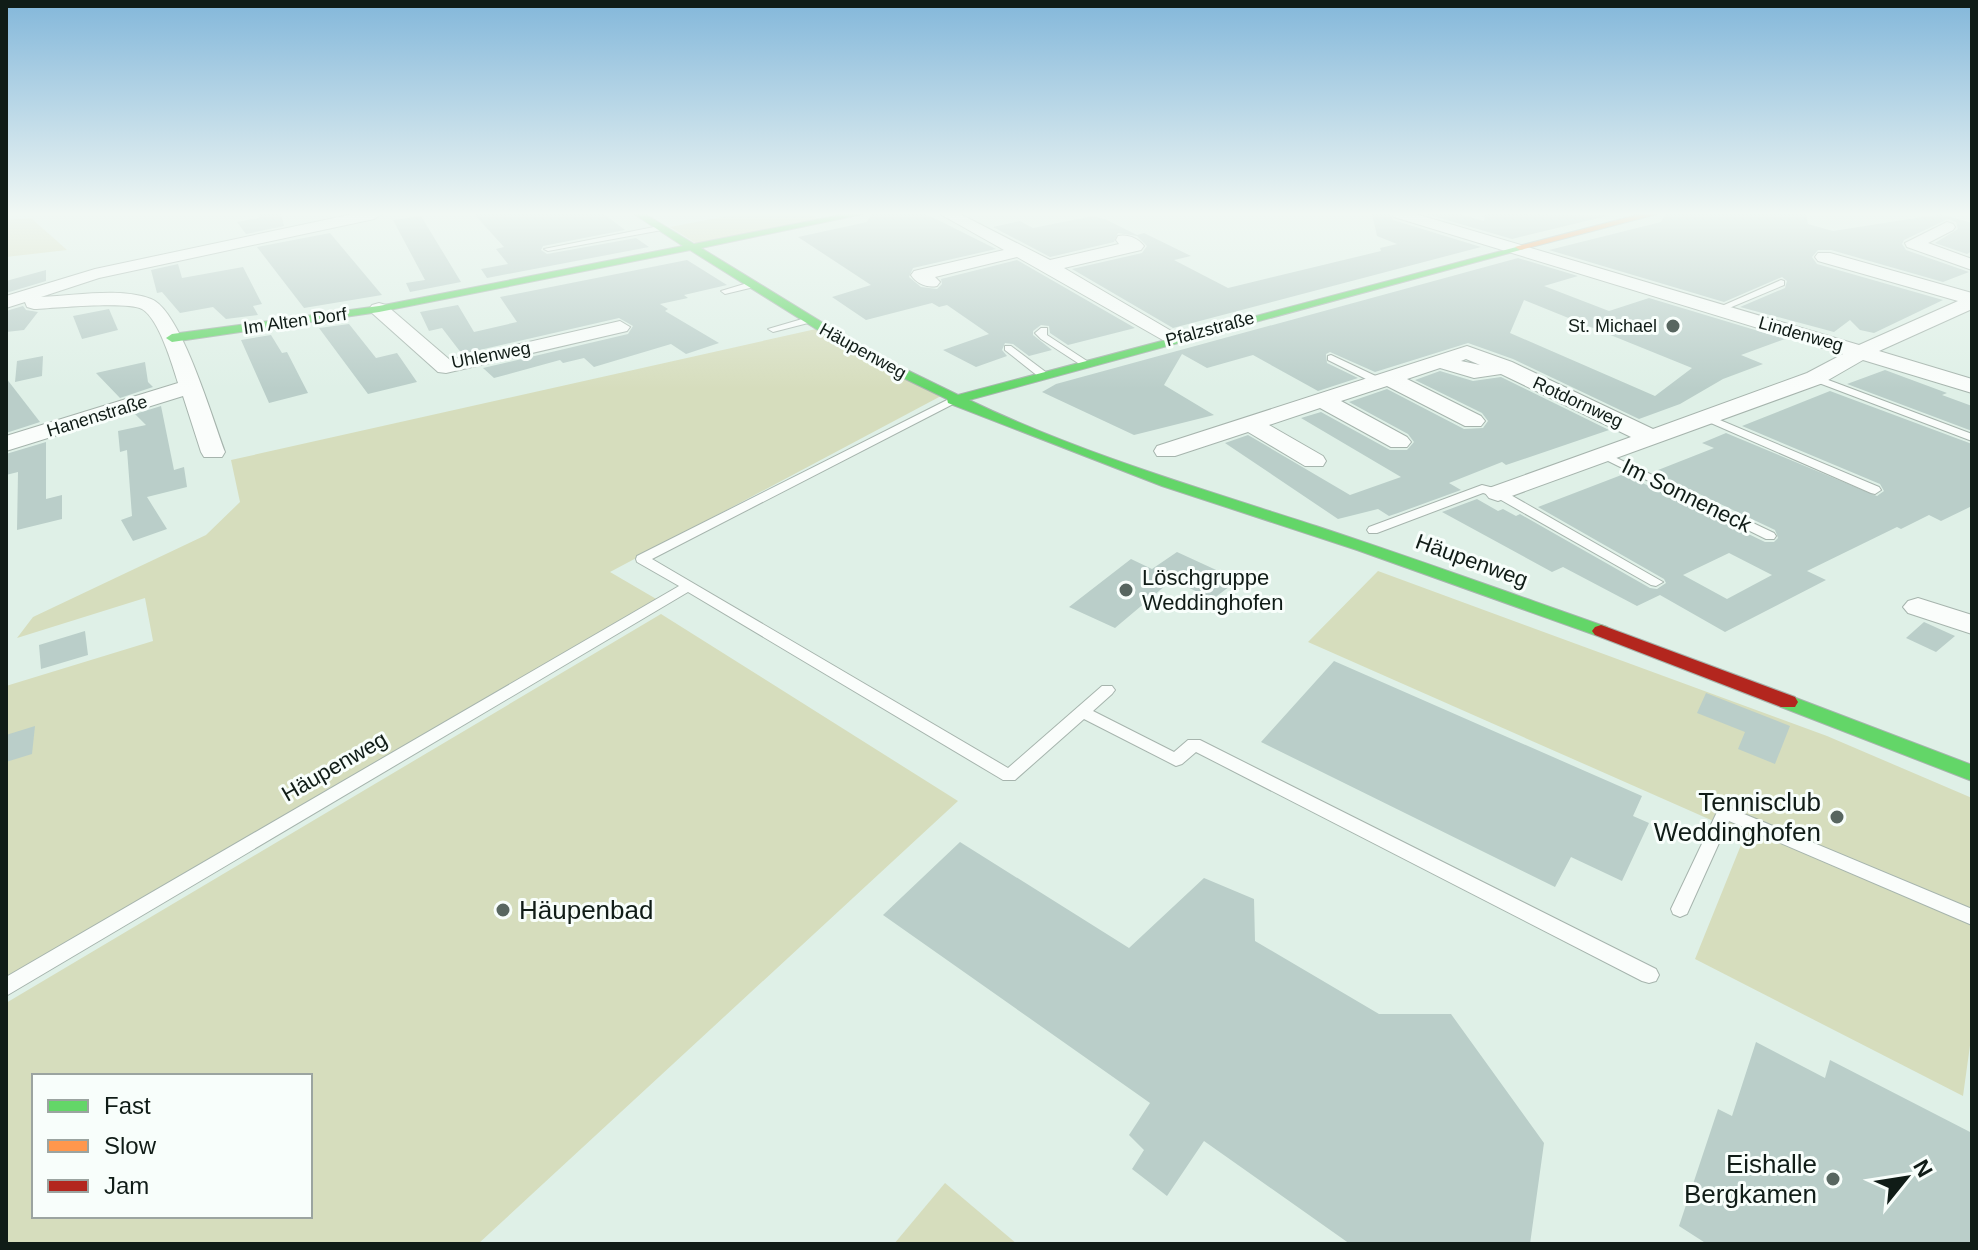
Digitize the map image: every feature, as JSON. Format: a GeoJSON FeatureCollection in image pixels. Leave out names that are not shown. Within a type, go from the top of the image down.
{"type":"FeatureCollection","features":[{"type":"Feature","properties":{"kind":"street"},"geometry":{"type":"LineString","coordinates":[[6,303],[103,272]]}},
{"type":"Feature","properties":{"kind":"street","name":"Im Alten Dorf"},"geometry":{"type":"LineString","coordinates":[[172,338],[379,309],[570,272]]}},
{"type":"Feature","properties":{"kind":"street","name":"Häupenweg"},"geometry":{"type":"LineString","coordinates":[[730,272],[868,356],[953,400],[1113,464],[1363,547],[1623,639],[1972,773]]}},
{"type":"Feature","properties":{"kind":"street"},"geometry":{"type":"LineString","coordinates":[[931,272],[920,275],[931,282]]}},
{"type":"Feature","properties":{"kind":"street"},"geometry":{"type":"LineString","coordinates":[[1059,272],[1175,339]]}},
{"type":"Feature","properties":{"kind":"street","name":"Pfalzstraße"},"geometry":{"type":"LineString","coordinates":[[953,400],[1423,272]]}},
{"type":"Feature","properties":{"kind":"street","name":"Lindenweg"},"geometry":{"type":"LineString","coordinates":[[1591,272],[1972,386]]}},
{"type":"Feature","properties":{"kind":"street"},"geometry":{"type":"LineString","coordinates":[[1877,272],[1972,300]]}},
{"type":"Feature","properties":{"kind":"street","name":"Im Sonneneck"},"geometry":{"type":"LineString","coordinates":[[1498,493],[1815,378],[1863,351],[1972,300]]}},
{"type":"Feature","properties":{"kind":"street"},"geometry":{"type":"LineString","coordinates":[[6,303],[138,301],[153,308],[172,338],[213,452]]}},
{"type":"Feature","properties":{"kind":"street","name":"Uhlenweg"},"geometry":{"type":"LineString","coordinates":[[379,309],[446,367],[620,327]]}},
{"type":"Feature","properties":{"kind":"street","name":"Rotdornweg"},"geometry":{"type":"LineString","coordinates":[[1166,451],[1440,361],[1474,372],[1504,367],[1653,438]]}},
{"type":"Feature","properties":{"kind":"street"},"geometry":{"type":"LineString","coordinates":[[1384,380],[1473,421]]}},
{"type":"Feature","properties":{"kind":"street","name":"Hanenstraße"},"geometry":{"type":"LineString","coordinates":[[6,444],[188,387]]}},
{"type":"Feature","properties":{"kind":"street"},"geometry":{"type":"LineString","coordinates":[[1325,401],[1399,442]]}},
{"type":"Feature","properties":{"kind":"street"},"geometry":{"type":"LineString","coordinates":[[1251,424],[1314,461]]}},
{"type":"Feature","properties":{"kind":"street"},"geometry":{"type":"LineString","coordinates":[[1918,607],[1972,625]]}},
{"type":"Feature","properties":{"kind":"lane"},"geometry":{"type":"LineString","coordinates":[[1719,309],[1781,283]]}},
{"type":"Feature","properties":{"kind":"lane"},"geometry":{"type":"LineString","coordinates":[[725,291],[751,285]]}},
{"type":"Feature","properties":{"kind":"lane"},"geometry":{"type":"LineString","coordinates":[[773,329],[809,320]]}},
{"type":"Feature","properties":{"kind":"lane"},"geometry":{"type":"LineString","coordinates":[[1044,330],[1040,333],[1044,337],[1084,363]]}},
{"type":"Feature","properties":{"kind":"lane"},"geometry":{"type":"LineString","coordinates":[[1008,348],[1043,375]]}},
{"type":"Feature","properties":{"kind":"lane"},"geometry":{"type":"LineString","coordinates":[[1331,358],[1384,380]]}},
{"type":"Feature","properties":{"kind":"lane"},"geometry":{"type":"LineString","coordinates":[[1815,378],[1972,438]]}},
{"type":"Feature","properties":{"kind":"lane"},"geometry":{"type":"LineString","coordinates":[[953,400],[642,559],[1009,776],[1107,690]]}},
{"type":"Feature","properties":{"kind":"lane"},"geometry":{"type":"LineString","coordinates":[[1708,418],[1875,490]]}},
{"type":"Feature","properties":{"kind":"lane","name":"Im Sonneneck"},"geometry":{"type":"LineString","coordinates":[[1604,455],[1770,536]]}},
{"type":"Feature","properties":{"kind":"lane","name":"Im Sonneneck"},"geometry":{"type":"LineString","coordinates":[[1373,530],[1482,489],[1498,493]]}},
{"type":"Feature","properties":{"kind":"lane"},"geometry":{"type":"LineString","coordinates":[[1498,493],[1656,582]]}},
{"type":"Feature","properties":{"kind":"lane","name":"Häupenweg"},"geometry":{"type":"LineString","coordinates":[[6,987],[687,587]]}},
{"type":"Feature","properties":{"kind":"lane"},"geometry":{"type":"LineString","coordinates":[[1083,712],[1176,760],[1194,744],[1649,975]]}},
{"type":"Feature","properties":{"kind":"lane"},"geometry":{"type":"LineString","coordinates":[[1680,909],[1725,812],[1972,917]]}},
{"type":"Feature","properties":{"kind":"green space"},"geometry":{"type":"Polygon","coordinates":[[[825,327],[941,396],[610,572],[658,600],[6,978],[6,686],[153,641],[145,598],[17,638],[33,617],[206,535],[240,502],[231,460],[825,327]]]}},
{"type":"Feature","properties":{"kind":"green space","name":"Tennisclub Weddinghofen"},"geometry":{"type":"Polygon","coordinates":[[[1378,571],[1827,736],[1972,798],[1972,1031],[1963,1096],[1695,959],[1745,835],[1308,642],[1378,571]]]}},
{"type":"Feature","properties":{"kind":"green space","name":"Häupenbad"},"geometry":{"type":"Polygon","coordinates":[[[661,614],[958,801],[478,1244],[6,1244],[6,1003],[661,614]]]}},
{"type":"Feature","properties":{"kind":"green space"},"geometry":{"type":"Polygon","coordinates":[[[945,1183],[1017,1244],[894,1244],[945,1183]]]}},
{"type":"Feature","properties":{"kind":"building"},"geometry":{"type":"Polygon","coordinates":[[[46,272],[46,281],[6,293],[6,281],[46,272]]]}},
{"type":"Feature","properties":{"kind":"building"},"geometry":{"type":"Polygon","coordinates":[[[152,272],[180,272],[182,278],[213,272],[246,272],[262,304],[253,306],[258,315],[226,319],[213,307],[180,313],[162,292],[157,293],[152,272]]]}},
{"type":"Feature","properties":{"kind":"building"},"geometry":{"type":"Polygon","coordinates":[[[277,272],[363,272],[382,295],[304,308],[277,272]]]}},
{"type":"Feature","properties":{"kind":"building"},"geometry":{"type":"Polygon","coordinates":[[[421,272],[455,272],[461,282],[410,292],[406,283],[425,280],[421,272]]]}},
{"type":"Feature","properties":{"kind":"building"},"geometry":{"type":"Polygon","coordinates":[[[483,272],[517,272],[487,278],[483,272]]]}},
{"type":"Feature","properties":{"kind":"building"},"geometry":{"type":"Polygon","coordinates":[[[625,272],[707,272],[727,285],[660,304],[668,309],[665,311],[719,343],[686,354],[671,344],[594,367],[584,358],[563,363],[560,360],[494,378],[483,368],[628,334],[633,326],[619,318],[462,354],[442,328],[429,331],[420,312],[458,305],[474,332],[517,322],[500,297],[625,272]]]}},
{"type":"Feature","properties":{"kind":"building"},"geometry":{"type":"Polygon","coordinates":[[[852,272],[911,272],[909,277],[921,287],[937,289],[942,284],[941,279],[968,272],[1038,272],[1135,328],[1068,345],[1050,333],[1049,326],[1041,325],[1033,331],[1033,335],[1052,350],[1029,356],[1013,344],[1005,343],[1002,350],[1007,356],[976,367],[943,350],[989,334],[947,305],[939,307],[932,303],[866,320],[832,297],[871,285],[852,272]]]}},
{"type":"Feature","properties":{"kind":"building"},"geometry":{"type":"Polygon","coordinates":[[[1078,272],[1198,272],[1228,288],[1293,272],[1385,272],[1173,328],[1078,272]]]}},
{"type":"Feature","properties":{"kind":"building"},"geometry":{"type":"Polygon","coordinates":[[[1465,272],[1566,272],[1578,276],[1544,286],[1609,311],[1649,298],[1785,339],[1741,355],[1763,364],[1723,379],[1680,404],[1639,419],[1513,359],[1468,343],[1375,372],[1330,352],[1326,354],[1327,363],[1358,378],[1318,391],[1253,355],[1207,368],[1182,354],[1164,385],[1214,415],[1134,435],[1042,392],[1056,384],[1465,272]],[[1524,300],[1510,333],[1655,396],[1692,368],[1524,300]]]}},
{"type":"Feature","properties":{"kind":"building"},"geometry":{"type":"Polygon","coordinates":[[[1624,272],[1846,272],[1943,300],[1874,333],[1860,330],[1850,320],[1834,332],[1740,307],[1785,288],[1787,281],[1782,277],[1724,302],[1624,272]]]}},
{"type":"Feature","properties":{"kind":"building"},"geometry":{"type":"Polygon","coordinates":[[[1909,272],[1968,272],[1943,282],[1909,272]]]}},
{"type":"Feature","properties":{"kind":"building"},"geometry":{"type":"Polygon","coordinates":[[[23,306],[26,310],[38,312],[24,330],[6,332],[6,311],[23,306]]]}},
{"type":"Feature","properties":{"kind":"building"},"geometry":{"type":"Polygon","coordinates":[[[109,309],[118,330],[82,339],[73,316],[109,309]]]}},
{"type":"Feature","properties":{"kind":"building"},"geometry":{"type":"Polygon","coordinates":[[[349,324],[376,358],[397,353],[417,382],[368,394],[319,328],[349,324]]]}},
{"type":"Feature","properties":{"kind":"building"},"geometry":{"type":"Polygon","coordinates":[[[271,335],[282,353],[287,352],[308,393],[269,403],[241,340],[271,335]]]}},
{"type":"Feature","properties":{"kind":"building"},"geometry":{"type":"Polygon","coordinates":[[[43,356],[42,376],[15,382],[17,361],[43,356]]]}},
{"type":"Feature","properties":{"kind":"building"},"geometry":{"type":"Polygon","coordinates":[[[145,362],[148,382],[153,387],[120,398],[96,373],[145,362]]]}},
{"type":"Feature","properties":{"kind":"building"},"geometry":{"type":"Polygon","coordinates":[[[1885,370],[1947,393],[1942,395],[1972,406],[1972,431],[1847,384],[1885,370]]]}},
{"type":"Feature","properties":{"kind":"building"},"geometry":{"type":"Polygon","coordinates":[[[1440,371],[1473,381],[1501,377],[1609,430],[1506,465],[1502,462],[1449,483],[1461,490],[1389,516],[1378,509],[1338,519],[1225,443],[1248,435],[1350,495],[1401,477],[1301,418],[1321,412],[1390,450],[1407,450],[1414,442],[1408,434],[1349,402],[1387,389],[1464,429],[1483,428],[1488,421],[1482,413],[1415,380],[1440,371]]]}},
{"type":"Feature","properties":{"kind":"building"},"geometry":{"type":"Polygon","coordinates":[[[6,378],[40,422],[6,433],[6,378]]]}},
{"type":"Feature","properties":{"kind":"building"},"geometry":{"type":"Polygon","coordinates":[[[1830,391],[1972,444],[1972,506],[1941,521],[1929,515],[1901,529],[1897,527],[1807,571],[1826,580],[1725,632],[1660,595],[1637,606],[1563,567],[1552,572],[1442,512],[1477,499],[1498,511],[1503,509],[1516,516],[1520,514],[1650,588],[1657,589],[1666,583],[1664,579],[1538,507],[1624,474],[1765,542],[1774,542],[1778,538],[1775,530],[1653,472],[1714,448],[1702,443],[1726,433],[1877,496],[1884,491],[1880,484],[1742,426],[1830,391]],[[1729,553],[1683,575],[1727,599],[1772,575],[1729,553]]]}},
{"type":"Feature","properties":{"kind":"building"},"geometry":{"type":"Polygon","coordinates":[[[161,406],[174,470],[184,467],[187,487],[147,497],[167,529],[133,541],[121,520],[132,516],[127,450],[120,452],[118,431],[146,425],[135,414],[161,406]]]}},
{"type":"Feature","properties":{"kind":"building"},"geometry":{"type":"Polygon","coordinates":[[[46,442],[46,499],[62,495],[62,519],[17,530],[18,472],[6,475],[6,454],[46,442]]]}},
{"type":"Feature","properties":{"kind":"building","name":"Löschgruppe Weddinghofen"},"geometry":{"type":"Polygon","coordinates":[[[1177,552],[1238,580],[1213,599],[1172,580],[1115,628],[1069,607],[1131,559],[1152,569],[1177,552]]]}},
{"type":"Feature","properties":{"kind":"building"},"geometry":{"type":"Polygon","coordinates":[[[1924,622],[1955,636],[1936,652],[1906,638],[1924,622]]]}},
{"type":"Feature","properties":{"kind":"building"},"geometry":{"type":"Polygon","coordinates":[[[85,631],[88,655],[41,669],[39,645],[85,631]]]}},
{"type":"Feature","properties":{"kind":"building"},"geometry":{"type":"Polygon","coordinates":[[[1334,661],[1642,796],[1633,816],[1649,823],[1622,881],[1571,857],[1555,887],[1261,742],[1334,661]]]}},
{"type":"Feature","properties":{"kind":"building"},"geometry":{"type":"Polygon","coordinates":[[[1706,693],[1790,726],[1775,764],[1738,749],[1745,732],[1697,713],[1706,693]]]}},
{"type":"Feature","properties":{"kind":"building"},"geometry":{"type":"Polygon","coordinates":[[[35,726],[32,754],[6,762],[6,735],[35,726]]]}},
{"type":"Feature","properties":{"kind":"building"},"geometry":{"type":"Polygon","coordinates":[[[960,842],[1129,948],[1204,878],[1254,899],[1255,941],[1379,1014],[1451,1014],[1544,1143],[1530,1244],[1350,1244],[1204,1141],[1167,1196],[1132,1169],[1144,1150],[1129,1135],[1150,1103],[883,915],[960,842]]]}},
{"type":"Feature","properties":{"kind":"building","name":"Eishalle Bergkamen"},"geometry":{"type":"Polygon","coordinates":[[[1756,1042],[1825,1078],[1830,1060],[1972,1133],[1972,1244],[1707,1244],[1679,1226],[1718,1109],[1732,1116],[1756,1042]]]}},
{"type":"Feature","properties":{"kind":"traffic: fast"},"geometry":{"type":"LineString","coordinates":[[172,338],[379,309],[564,272]]}},
{"type":"Feature","properties":{"kind":"traffic: fast"},"geometry":{"type":"LineString","coordinates":[[733,272],[868,356],[1004,422],[1167,483],[1363,547],[1601,631]]}},
{"type":"Feature","properties":{"kind":"traffic: fast"},"geometry":{"type":"LineString","coordinates":[[953,400],[1426,272]]}},
{"type":"Feature","properties":{"kind":"traffic: fast"},"geometry":{"type":"LineString","coordinates":[[1788,702],[1972,773]]}},
{"type":"Feature","properties":{"kind":"traffic: jam"},"geometry":{"type":"LineString","coordinates":[[1601,631],[1788,702]]}},
{"type":"Feature","properties":{"kind":"place","name":"St. Michael"},"geometry":{"type":"Point","coordinates":[1673,326]}},
{"type":"Feature","properties":{"kind":"place","name":"Löschgruppe Weddinghofen"},"geometry":{"type":"Point","coordinates":[1126,590]}},
{"type":"Feature","properties":{"kind":"place","name":"Tennisclub Weddinghofen"},"geometry":{"type":"Point","coordinates":[1837,817]}},
{"type":"Feature","properties":{"kind":"place","name":"Häupenbad"},"geometry":{"type":"Point","coordinates":[503,910]}},
{"type":"Feature","properties":{"kind":"place","name":"Eishalle Bergkamen"},"geometry":{"type":"Point","coordinates":[1833,1179]}}]}
